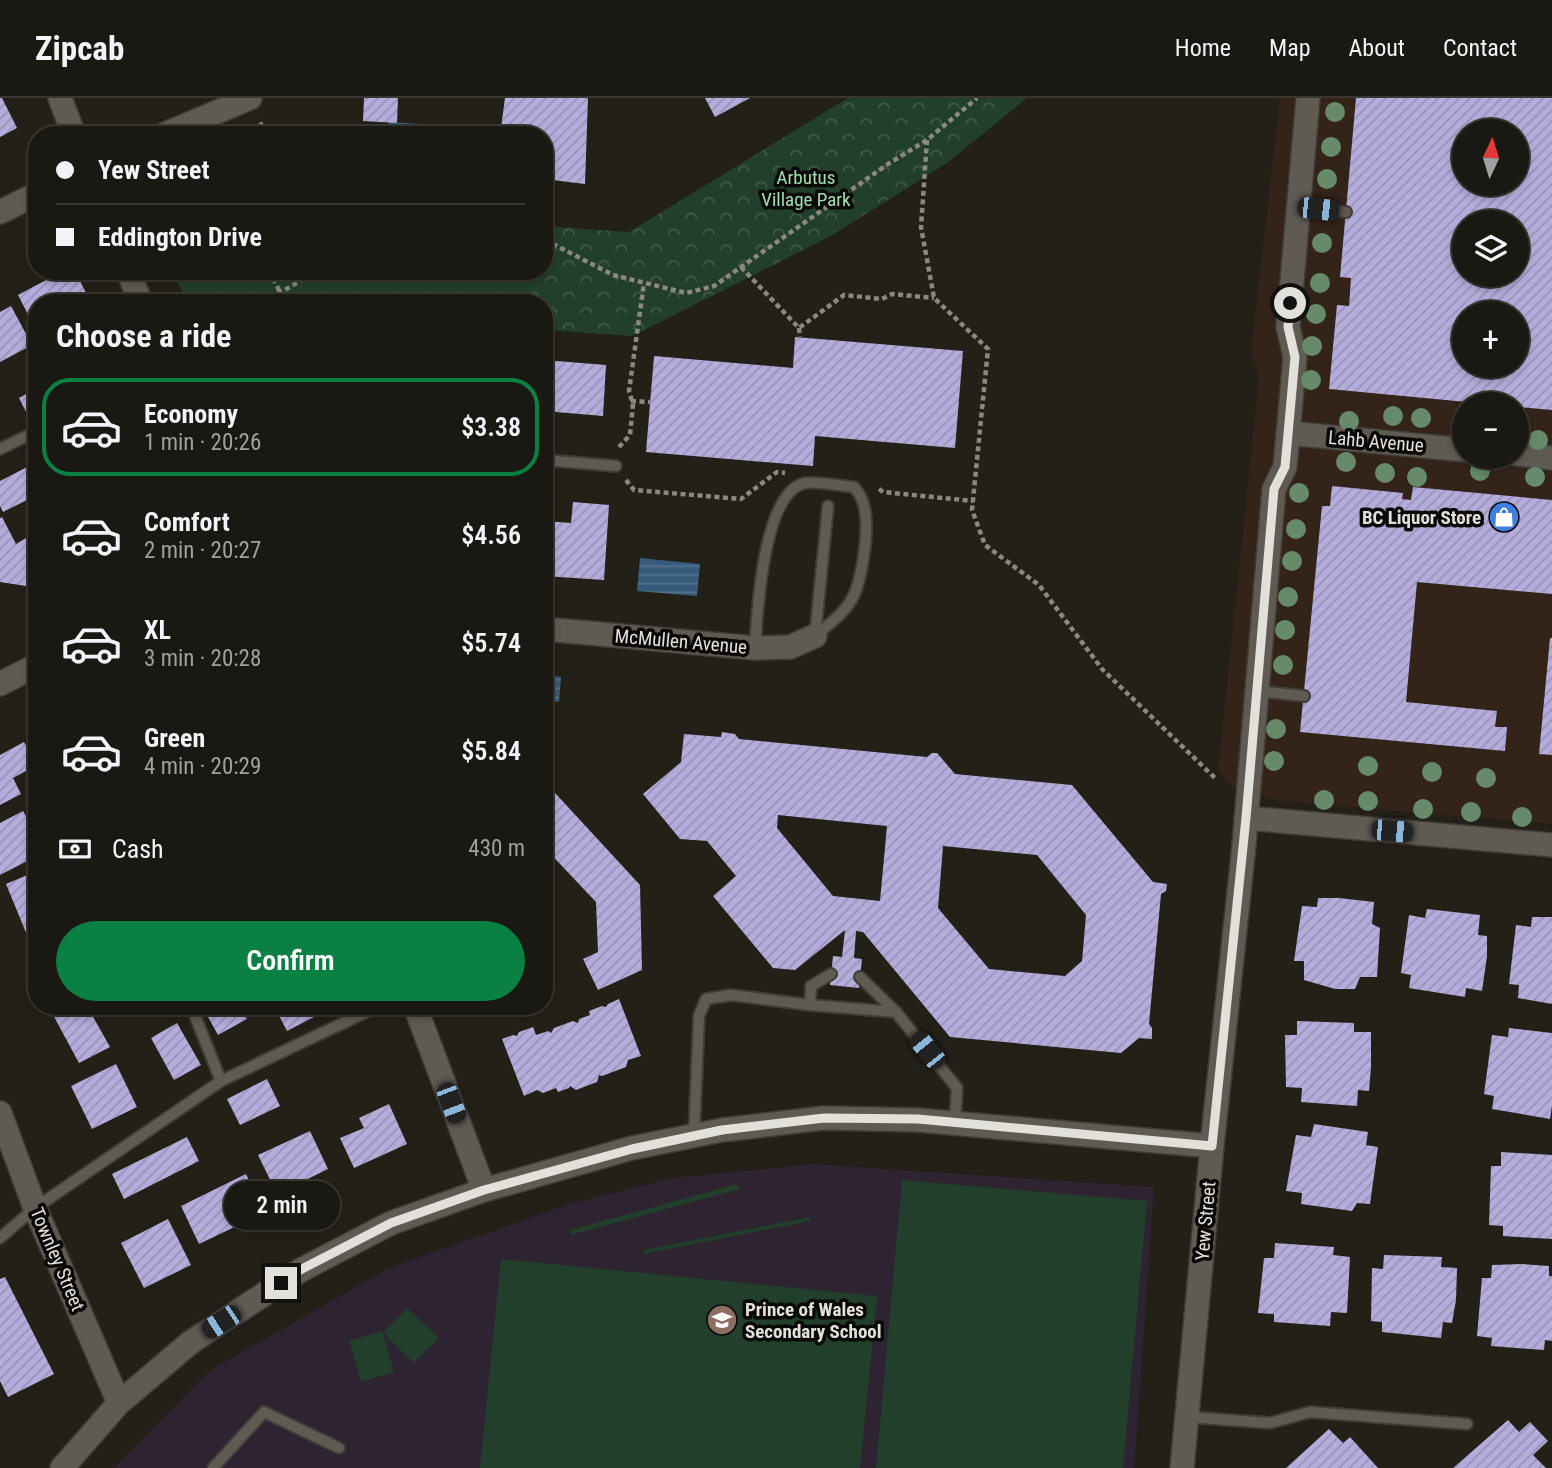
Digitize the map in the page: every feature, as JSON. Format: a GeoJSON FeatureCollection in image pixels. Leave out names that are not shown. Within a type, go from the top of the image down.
{"type":"FeatureCollection","features":[{"type":"Feature","properties":{"kind":"street"},"geometry":{"type":"LineString","coordinates":[[60,98],[71,126]]}},
{"type":"Feature","properties":{"kind":"street"},"geometry":{"type":"LineString","coordinates":[[184,126],[250,98]]}},
{"type":"Feature","properties":{"kind":"street","name":"Yew Street"},"geometry":{"type":"LineString","coordinates":[[1182,1468],[1246,818],[1274,489],[1285,467],[1295,357],[1288,327],[1308,98]]}},
{"type":"Feature","properties":{"kind":"street"},"geometry":{"type":"LineString","coordinates":[[0,212],[28,198]]}},
{"type":"Feature","properties":{"kind":"street","name":"Lahb Avenue"},"geometry":{"type":"LineString","coordinates":[[1288,433],[1452,449]]}},
{"type":"Feature","properties":{"kind":"street"},"geometry":{"type":"LineString","coordinates":[[1529,455],[1552,458]]}},
{"type":"Feature","properties":{"kind":"street","name":"McMullen Avenue"},"geometry":{"type":"LineString","coordinates":[[553,630],[755,648],[790,647],[815,636]]}},
{"type":"Feature","properties":{"kind":"street"},"geometry":{"type":"LineString","coordinates":[[0,684],[28,670]]}},
{"type":"Feature","properties":{"kind":"street"},"geometry":{"type":"LineString","coordinates":[[1246,818],[1552,845]]}},
{"type":"Feature","properties":{"kind":"street"},"geometry":{"type":"LineString","coordinates":[[418,1015],[484,1190]]}},
{"type":"Feature","properties":{"kind":"street","name":"Townley Street"},"geometry":{"type":"LineString","coordinates":[[0,1114],[35,1208],[119,1403]]}},
{"type":"Feature","properties":{"kind":"street"},"geometry":{"type":"LineString","coordinates":[[62,1468],[119,1403],[191,1342],[300,1270],[391,1223],[484,1190],[632,1149],[722,1130],[824,1118],[918,1119],[1212,1146]]}},
{"type":"Feature","properties":{"kind":"lane"},"geometry":{"type":"LineString","coordinates":[[1298,207],[1346,212]]}},
{"type":"Feature","properties":{"kind":"lane"},"geometry":{"type":"LineString","coordinates":[[0,449],[28,435]]}},
{"type":"Feature","properties":{"kind":"lane"},"geometry":{"type":"LineString","coordinates":[[553,461],[616,466]]}},
{"type":"Feature","properties":{"kind":"lane"},"geometry":{"type":"LineString","coordinates":[[755,648],[767,541],[784,497],[806,482],[854,487],[860,494],[865,510],[866,526],[861,572],[853,597],[839,615],[815,636]]}},
{"type":"Feature","properties":{"kind":"lane"},"geometry":{"type":"LineString","coordinates":[[815,636],[828,506]]}},
{"type":"Feature","properties":{"kind":"lane"},"geometry":{"type":"LineString","coordinates":[[1256,691],[1304,696]]}},
{"type":"Feature","properties":{"kind":"lane"},"geometry":{"type":"LineString","coordinates":[[810,1005],[811,986],[831,974]]}},
{"type":"Feature","properties":{"kind":"lane"},"geometry":{"type":"LineString","coordinates":[[860,976],[896,1012],[957,1088],[955,1123]]}},
{"type":"Feature","properties":{"kind":"lane"},"geometry":{"type":"LineString","coordinates":[[694,1136],[699,1016],[706,999],[731,995],[896,1012]]}},
{"type":"Feature","properties":{"kind":"lane"},"geometry":{"type":"LineString","coordinates":[[195,1015],[221,1081]]}},
{"type":"Feature","properties":{"kind":"lane"},"geometry":{"type":"LineString","coordinates":[[0,1238],[35,1208],[221,1081],[360,1015]]}},
{"type":"Feature","properties":{"kind":"lane"},"geometry":{"type":"LineString","coordinates":[[213,1468],[264,1412],[339,1448]]}},
{"type":"Feature","properties":{"kind":"lane"},"geometry":{"type":"LineString","coordinates":[[1187,1417],[1270,1423],[1310,1412],[1467,1424]]}},
{"type":"Feature","properties":{"kind":"path"},"geometry":{"type":"LineString","coordinates":[[553,245],[613,275],[644,283],[687,293],[714,286],[888,164],[927,140],[977,98]]}},
{"type":"Feature","properties":{"kind":"path"},"geometry":{"type":"LineString","coordinates":[[927,140],[921,227],[934,298],[988,349],[972,510],[985,545],[1039,585],[1102,669],[1215,778]]}},
{"type":"Feature","properties":{"kind":"path"},"geometry":{"type":"LineString","coordinates":[[741,267],[799,328],[800,337]]}},
{"type":"Feature","properties":{"kind":"path"},"geometry":{"type":"LineString","coordinates":[[274,280],[280,292]]}},
{"type":"Feature","properties":{"kind":"path"},"geometry":{"type":"LineString","coordinates":[[275,294],[301,280]]}},
{"type":"Feature","properties":{"kind":"path"},"geometry":{"type":"LineString","coordinates":[[644,283],[629,391],[633,404],[630,435],[618,449],[616,466],[634,490],[741,499],[777,472],[787,473]]}},
{"type":"Feature","properties":{"kind":"path"},"geometry":{"type":"LineString","coordinates":[[799,328],[844,295],[881,299],[892,294],[934,298]]}},
{"type":"Feature","properties":{"kind":"path"},"geometry":{"type":"LineString","coordinates":[[631,401],[650,402]]}},
{"type":"Feature","properties":{"kind":"path"},"geometry":{"type":"LineString","coordinates":[[873,486],[884,492],[973,501]]}},
{"type":"Feature","properties":{"kind":"shaded area"},"geometry":{"type":"Polygon","coordinates":[[[1280,98],[1552,98],[1552,824],[1280,801],[1233,788],[1218,770],[1259,377],[1251,350],[1280,98]]]}},
{"type":"Feature","properties":{"kind":"shaded area","name":"Prince of Wales Secondary School"},"geometry":{"type":"Polygon","coordinates":[[[812,1164],[1154,1187],[1134,1468],[114,1468],[209,1371],[389,1268],[569,1204],[672,1178],[812,1164]]]}},
{"type":"Feature","properties":{"kind":"green space","name":"Arbutus Village Park"},"geometry":{"type":"Polygon","coordinates":[[[848,98],[1027,98],[947,163],[829,237],[632,336],[553,331],[553,294],[183,294],[177,280],[553,280],[553,227],[629,232],[848,98]]]}},
{"type":"Feature","properties":{"kind":"green space"},"geometry":{"type":"Polygon","coordinates":[[[902,1180],[1147,1201],[1123,1468],[876,1468],[902,1180]]]}},
{"type":"Feature","properties":{"kind":"green space"},"geometry":{"type":"Polygon","coordinates":[[[737,1184],[740,1189],[571,1235],[570,1230],[737,1184]]]}},
{"type":"Feature","properties":{"kind":"green space"},"geometry":{"type":"Polygon","coordinates":[[[810,1217],[811,1221],[644,1254],[643,1250],[810,1217]]]}},
{"type":"Feature","properties":{"kind":"green space"},"geometry":{"type":"Polygon","coordinates":[[[501,1259],[877,1296],[860,1468],[480,1468],[501,1259]]]}},
{"type":"Feature","properties":{"kind":"green space"},"geometry":{"type":"Polygon","coordinates":[[[407,1308],[439,1338],[414,1363],[383,1333],[407,1308]]]}},
{"type":"Feature","properties":{"kind":"green space"},"geometry":{"type":"Polygon","coordinates":[[[382,1331],[394,1372],[361,1382],[349,1341],[382,1331]]]}},
{"type":"Feature","properties":{"kind":"water"},"geometry":{"type":"Polygon","coordinates":[[[389,122],[421,124],[421,126],[389,126],[389,122]]]}},
{"type":"Feature","properties":{"kind":"water"},"geometry":{"type":"Polygon","coordinates":[[[640,558],[700,564],[697,596],[637,591],[640,558]]]}},
{"type":"Feature","properties":{"kind":"water"},"geometry":{"type":"Polygon","coordinates":[[[553,676],[561,677],[559,702],[553,701],[553,676]]]}},
{"type":"Feature","properties":{"kind":"building"},"geometry":{"type":"Polygon","coordinates":[[[0,98],[17,128],[0,137],[0,98]]]}},
{"type":"Feature","properties":{"kind":"building"},"geometry":{"type":"Polygon","coordinates":[[[364,98],[398,98],[397,123],[363,121],[364,98]]]}},
{"type":"Feature","properties":{"kind":"building"},"geometry":{"type":"Polygon","coordinates":[[[505,98],[588,98],[585,184],[553,180],[553,126],[501,126],[505,98]]]}},
{"type":"Feature","properties":{"kind":"building"},"geometry":{"type":"Polygon","coordinates":[[[705,98],[750,98],[715,117],[705,98]]]}},
{"type":"Feature","properties":{"kind":"building"},"geometry":{"type":"Polygon","coordinates":[[[1356,98],[1552,98],[1552,410],[1529,408],[1529,392],[1452,392],[1452,401],[1329,389],[1337,305],[1349,306],[1351,278],[1340,277],[1356,98]]]}},
{"type":"Feature","properties":{"kind":"building"},"geometry":{"type":"Polygon","coordinates":[[[46,280],[80,280],[86,294],[28,294],[28,314],[18,295],[46,280]]]}},
{"type":"Feature","properties":{"kind":"building"},"geometry":{"type":"Polygon","coordinates":[[[11,306],[28,338],[28,347],[0,362],[0,312],[11,306]]]}},
{"type":"Feature","properties":{"kind":"building"},"geometry":{"type":"Polygon","coordinates":[[[795,337],[963,351],[955,448],[815,436],[813,466],[646,452],[654,356],[793,368],[795,337]]]}},
{"type":"Feature","properties":{"kind":"building"},"geometry":{"type":"Polygon","coordinates":[[[553,361],[606,365],[603,416],[553,412],[553,361]]]}},
{"type":"Feature","properties":{"kind":"building"},"geometry":{"type":"Polygon","coordinates":[[[28,393],[28,416],[19,398],[28,393]]]}},
{"type":"Feature","properties":{"kind":"building"},"geometry":{"type":"Polygon","coordinates":[[[28,467],[28,500],[3,512],[0,506],[0,481],[28,467]]]}},
{"type":"Feature","properties":{"kind":"building"},"geometry":{"type":"Polygon","coordinates":[[[1332,486],[1403,493],[1402,499],[1411,500],[1413,487],[1552,500],[1552,594],[1417,582],[1406,702],[1497,711],[1495,727],[1507,727],[1505,751],[1300,732],[1322,506],[1330,506],[1332,486]]]}},
{"type":"Feature","properties":{"kind":"building"},"geometry":{"type":"Polygon","coordinates":[[[573,502],[609,505],[604,580],[553,577],[553,522],[571,523],[573,502]]]}},
{"type":"Feature","properties":{"kind":"building"},"geometry":{"type":"Polygon","coordinates":[[[2,517],[16,544],[28,537],[26,586],[0,582],[2,517]]]}},
{"type":"Feature","properties":{"kind":"building"},"geometry":{"type":"Polygon","coordinates":[[[1552,638],[1552,755],[1539,754],[1552,638]]]}},
{"type":"Feature","properties":{"kind":"building"},"geometry":{"type":"Polygon","coordinates":[[[722,732],[735,734],[739,739],[927,757],[937,753],[955,774],[1072,785],[1153,882],[1167,884],[1166,891],[1161,894],[1149,1024],[1152,1028],[1152,1039],[1139,1038],[1121,1053],[950,1037],[863,932],[856,931],[854,958],[862,959],[859,988],[830,985],[833,956],[842,957],[845,930],[795,970],[773,968],[713,896],[736,876],[707,841],[680,839],[643,794],[681,762],[684,734],[721,737],[722,732]],[[778,815],[777,828],[833,896],[880,901],[887,826],[778,815]],[[943,846],[938,908],[989,969],[1065,976],[1082,961],[1086,915],[1037,855],[943,846]]]}},
{"type":"Feature","properties":{"kind":"building"},"geometry":{"type":"Polygon","coordinates":[[[24,742],[28,749],[28,770],[13,778],[21,794],[0,805],[0,755],[24,742]]]}},
{"type":"Feature","properties":{"kind":"building"},"geometry":{"type":"Polygon","coordinates":[[[553,791],[640,885],[642,970],[598,990],[583,959],[598,952],[596,902],[553,857],[553,791]]]}},
{"type":"Feature","properties":{"kind":"building"},"geometry":{"type":"Polygon","coordinates":[[[23,811],[28,820],[28,861],[0,875],[0,823],[23,811]]]}},
{"type":"Feature","properties":{"kind":"building"},"geometry":{"type":"Polygon","coordinates":[[[28,875],[28,938],[6,884],[28,875]]]}},
{"type":"Feature","properties":{"kind":"building"},"geometry":{"type":"Polygon","coordinates":[[[1318,898],[1374,902],[1372,924],[1380,928],[1377,977],[1360,977],[1355,989],[1335,989],[1304,980],[1304,961],[1294,961],[1302,906],[1317,907],[1318,898]]]}},
{"type":"Feature","properties":{"kind":"building"},"geometry":{"type":"Polygon","coordinates":[[[1427,909],[1480,915],[1478,935],[1487,936],[1482,991],[1466,988],[1465,997],[1409,988],[1411,975],[1401,973],[1409,915],[1425,918],[1427,909]]]}},
{"type":"Feature","properties":{"kind":"building"},"geometry":{"type":"Polygon","coordinates":[[[1532,917],[1552,917],[1552,1004],[1518,998],[1519,985],[1509,984],[1516,925],[1531,927],[1532,917]]]}},
{"type":"Feature","properties":{"kind":"building"},"geometry":{"type":"Polygon","coordinates":[[[619,999],[641,1056],[628,1060],[626,1067],[599,1075],[597,1082],[576,1090],[570,1086],[558,1092],[556,1088],[543,1093],[537,1090],[524,1096],[502,1039],[517,1036],[519,1032],[533,1027],[536,1035],[548,1031],[551,1033],[554,1028],[573,1021],[578,1023],[579,1019],[590,1015],[589,1011],[606,1007],[619,999]]]}},
{"type":"Feature","properties":{"kind":"building"},"geometry":{"type":"Polygon","coordinates":[[[53,1015],[92,1015],[110,1047],[79,1063],[53,1015]]]}},
{"type":"Feature","properties":{"kind":"building"},"geometry":{"type":"Polygon","coordinates":[[[207,1015],[245,1015],[247,1019],[218,1035],[207,1015]]]}},
{"type":"Feature","properties":{"kind":"building"},"geometry":{"type":"Polygon","coordinates":[[[279,1015],[318,1015],[287,1031],[279,1015]]]}},
{"type":"Feature","properties":{"kind":"building"},"geometry":{"type":"Polygon","coordinates":[[[1297,1021],[1354,1023],[1354,1032],[1371,1032],[1369,1091],[1358,1090],[1357,1106],[1301,1102],[1302,1088],[1286,1087],[1285,1035],[1297,1035],[1297,1021]]]}},
{"type":"Feature","properties":{"kind":"building"},"geometry":{"type":"Polygon","coordinates":[[[177,1023],[201,1065],[174,1080],[151,1038],[177,1023]]]}},
{"type":"Feature","properties":{"kind":"building"},"geometry":{"type":"Polygon","coordinates":[[[1509,1028],[1552,1033],[1550,1119],[1492,1109],[1494,1096],[1484,1094],[1492,1035],[1508,1037],[1509,1028]]]}},
{"type":"Feature","properties":{"kind":"building"},"geometry":{"type":"Polygon","coordinates":[[[116,1064],[137,1107],[92,1129],[71,1086],[116,1064]]]}},
{"type":"Feature","properties":{"kind":"building"},"geometry":{"type":"Polygon","coordinates":[[[267,1079],[280,1106],[240,1125],[227,1099],[267,1079]]]}},
{"type":"Feature","properties":{"kind":"building"},"geometry":{"type":"Polygon","coordinates":[[[389,1104],[407,1144],[354,1168],[340,1138],[364,1128],[359,1118],[389,1104]]]}},
{"type":"Feature","properties":{"kind":"building"},"geometry":{"type":"Polygon","coordinates":[[[1314,1124],[1368,1132],[1366,1145],[1378,1147],[1370,1204],[1357,1203],[1352,1211],[1301,1204],[1302,1193],[1286,1191],[1296,1135],[1311,1137],[1314,1124]]]}},
{"type":"Feature","properties":{"kind":"building"},"geometry":{"type":"Polygon","coordinates":[[[310,1131],[328,1169],[277,1194],[258,1155],[310,1131]]]}},
{"type":"Feature","properties":{"kind":"building"},"geometry":{"type":"Polygon","coordinates":[[[187,1137],[199,1161],[124,1199],[112,1174],[187,1137]]]}},
{"type":"Feature","properties":{"kind":"building"},"geometry":{"type":"Polygon","coordinates":[[[1501,1152],[1552,1155],[1552,1239],[1503,1236],[1503,1226],[1489,1225],[1491,1166],[1501,1166],[1501,1152]]]}},
{"type":"Feature","properties":{"kind":"building"},"geometry":{"type":"Polygon","coordinates":[[[246,1174],[264,1213],[199,1244],[181,1206],[246,1174]]]}},
{"type":"Feature","properties":{"kind":"building"},"geometry":{"type":"Polygon","coordinates":[[[168,1219],[191,1265],[144,1288],[121,1243],[168,1219]]]}},
{"type":"Feature","properties":{"kind":"building"},"geometry":{"type":"Polygon","coordinates":[[[1275,1243],[1334,1247],[1333,1255],[1350,1257],[1347,1313],[1331,1312],[1330,1326],[1274,1322],[1274,1314],[1258,1313],[1264,1258],[1274,1258],[1275,1243]]]}},
{"type":"Feature","properties":{"kind":"building"},"geometry":{"type":"Polygon","coordinates":[[[1384,1255],[1442,1257],[1441,1267],[1457,1268],[1452,1323],[1443,1322],[1441,1338],[1382,1332],[1382,1322],[1371,1321],[1372,1268],[1383,1269],[1384,1255]]]}},
{"type":"Feature","properties":{"kind":"building"},"geometry":{"type":"Polygon","coordinates":[[[1492,1265],[1549,1266],[1549,1276],[1552,1276],[1552,1341],[1545,1340],[1544,1350],[1491,1346],[1492,1338],[1477,1336],[1482,1278],[1491,1278],[1492,1265]]]}},
{"type":"Feature","properties":{"kind":"building"},"geometry":{"type":"Polygon","coordinates":[[[5,1277],[54,1374],[8,1397],[0,1381],[0,1279],[5,1277]]]}},
{"type":"Feature","properties":{"kind":"building"},"geometry":{"type":"Polygon","coordinates":[[[1508,1420],[1519,1432],[1530,1422],[1548,1441],[1533,1455],[1546,1468],[1453,1468],[1508,1420]]]}},
{"type":"Feature","properties":{"kind":"building"},"geometry":{"type":"Polygon","coordinates":[[[1329,1429],[1343,1443],[1350,1437],[1378,1468],[1286,1468],[1329,1429]]]}},
{"type":"Feature","properties":{"kind":"place","name":"BC Liquor Store"},"geometry":{"type":"Point","coordinates":[1504,517]}},
{"type":"Feature","properties":{"kind":"place","name":"Prince of Wales Secondary School"},"geometry":{"type":"Point","coordinates":[722,1320]}},
{"type":"Feature","properties":{"kind":"route"},"geometry":{"type":"LineString","coordinates":[[281,1283],[300,1270],[391,1223],[484,1190],[632,1149],[722,1130],[824,1118],[918,1119],[1212,1146],[1246,818],[1274,489],[1285,467],[1295,357],[1288,327],[1290,303]]}}]}
